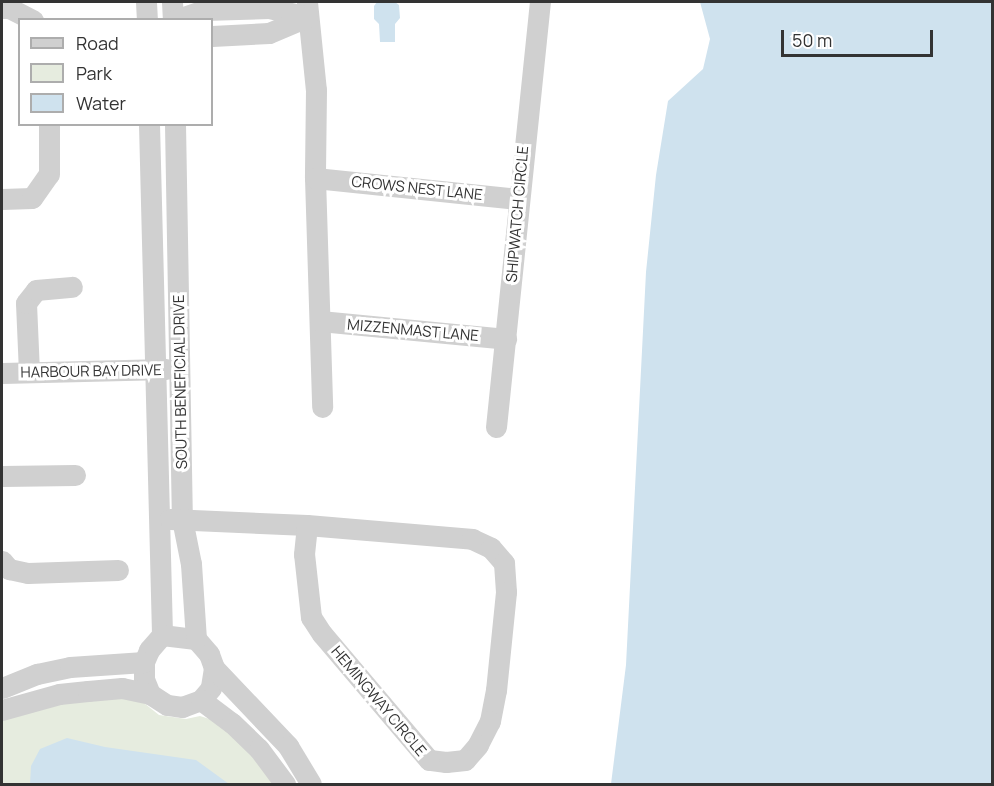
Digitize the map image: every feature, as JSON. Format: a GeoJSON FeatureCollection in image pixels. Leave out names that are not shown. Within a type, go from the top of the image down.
{"type":"FeatureCollection","features":[{"type":"Feature","properties":{"kind":"street"},"geometry":{"type":"LineString","coordinates":[[146,2],[147,18]]}},
{"type":"Feature","properties":{"kind":"street"},"geometry":{"type":"LineString","coordinates":[[172,2],[174,18]]}},
{"type":"Feature","properties":{"kind":"street","name":"SHIPWATCH CIRCLE"},"geometry":{"type":"LineString","coordinates":[[496,427],[540,2]]}},
{"type":"Feature","properties":{"kind":"street"},"geometry":{"type":"LineString","coordinates":[[180,18],[204,10],[307,9]]}},
{"type":"Feature","properties":{"kind":"street"},"geometry":{"type":"LineString","coordinates":[[213,36],[269,33],[307,9]]}},
{"type":"Feature","properties":{"kind":"street"},"geometry":{"type":"LineString","coordinates":[[307,9],[316,90],[315,178],[321,407]]}},
{"type":"Feature","properties":{"kind":"street"},"geometry":{"type":"LineString","coordinates":[[2,199],[32,198],[49,174],[49,126]]}},
{"type":"Feature","properties":{"kind":"street","name":"SOUTH BENEFICIAL DRIVE"},"geometry":{"type":"LineString","coordinates":[[149,126],[153,369],[162,636]]}},
{"type":"Feature","properties":{"kind":"street","name":"SOUTH BENEFICIAL DRIVE"},"geometry":{"type":"LineString","coordinates":[[175,126],[182,519],[191,564],[196,639]]}},
{"type":"Feature","properties":{"kind":"street","name":"CROWS NEST LANE"},"geometry":{"type":"LineString","coordinates":[[315,178],[518,199]]}},
{"type":"Feature","properties":{"kind":"street"},"geometry":{"type":"LineString","coordinates":[[29,372],[26,303],[36,290],[72,287]]}},
{"type":"Feature","properties":{"kind":"street","name":"MIZZENMAST LANE"},"geometry":{"type":"LineString","coordinates":[[320,321],[506,339]]}},
{"type":"Feature","properties":{"kind":"street","name":"HARBOUR BAY DRIVE"},"geometry":{"type":"LineString","coordinates":[[2,373],[180,369]]}},
{"type":"Feature","properties":{"kind":"street"},"geometry":{"type":"LineString","coordinates":[[2,476],[75,475]]}},
{"type":"Feature","properties":{"kind":"street","name":"HEMINGWAY CIRCLE"},"geometry":{"type":"LineString","coordinates":[[157,519],[308,525],[472,539],[491,548],[504,563],[506,592],[492,711],[478,745],[465,760],[446,762],[429,760],[322,634],[311,617],[304,554],[308,525]]}},
{"type":"Feature","properties":{"kind":"street"},"geometry":{"type":"LineString","coordinates":[[2,561],[9,569],[28,573],[118,570]]}},
{"type":"Feature","properties":{"kind":"street"},"geometry":{"type":"LineString","coordinates":[[150,694],[144,679],[144,662],[149,650],[162,636],[196,639],[209,654],[214,668],[288,746],[311,784]]}},
{"type":"Feature","properties":{"kind":"street"},"geometry":{"type":"LineString","coordinates":[[2,688],[37,674],[70,667],[144,662]]}},
{"type":"Feature","properties":{"kind":"street"},"geometry":{"type":"LineString","coordinates":[[2,710],[59,694],[122,688],[150,694],[167,705],[182,707],[201,700],[211,688],[214,668]]}},
{"type":"Feature","properties":{"kind":"street"},"geometry":{"type":"LineString","coordinates":[[201,700],[232,723],[260,749],[285,784]]}},
{"type":"Feature","properties":{"kind":"green space"},"geometry":{"type":"Polygon","coordinates":[[[129,695],[139,699],[159,715],[186,719],[200,716],[216,721],[248,750],[273,784],[2,784],[2,719],[40,707],[129,695]]]}},
{"type":"Feature","properties":{"kind":"water"},"geometry":{"type":"Polygon","coordinates":[[[377,2],[395,2],[399,5],[400,18],[395,24],[395,42],[380,42],[379,24],[374,19],[374,6],[377,2]]]}},
{"type":"Feature","properties":{"kind":"water"},"geometry":{"type":"Polygon","coordinates":[[[700,2],[992,2],[992,784],[611,784],[626,665],[646,272],[656,175],[668,101],[703,69],[710,39],[700,2]]]}},
{"type":"Feature","properties":{"kind":"water"},"geometry":{"type":"Polygon","coordinates":[[[67,738],[105,747],[196,760],[229,784],[30,784],[31,766],[40,749],[67,738]]]}}]}
